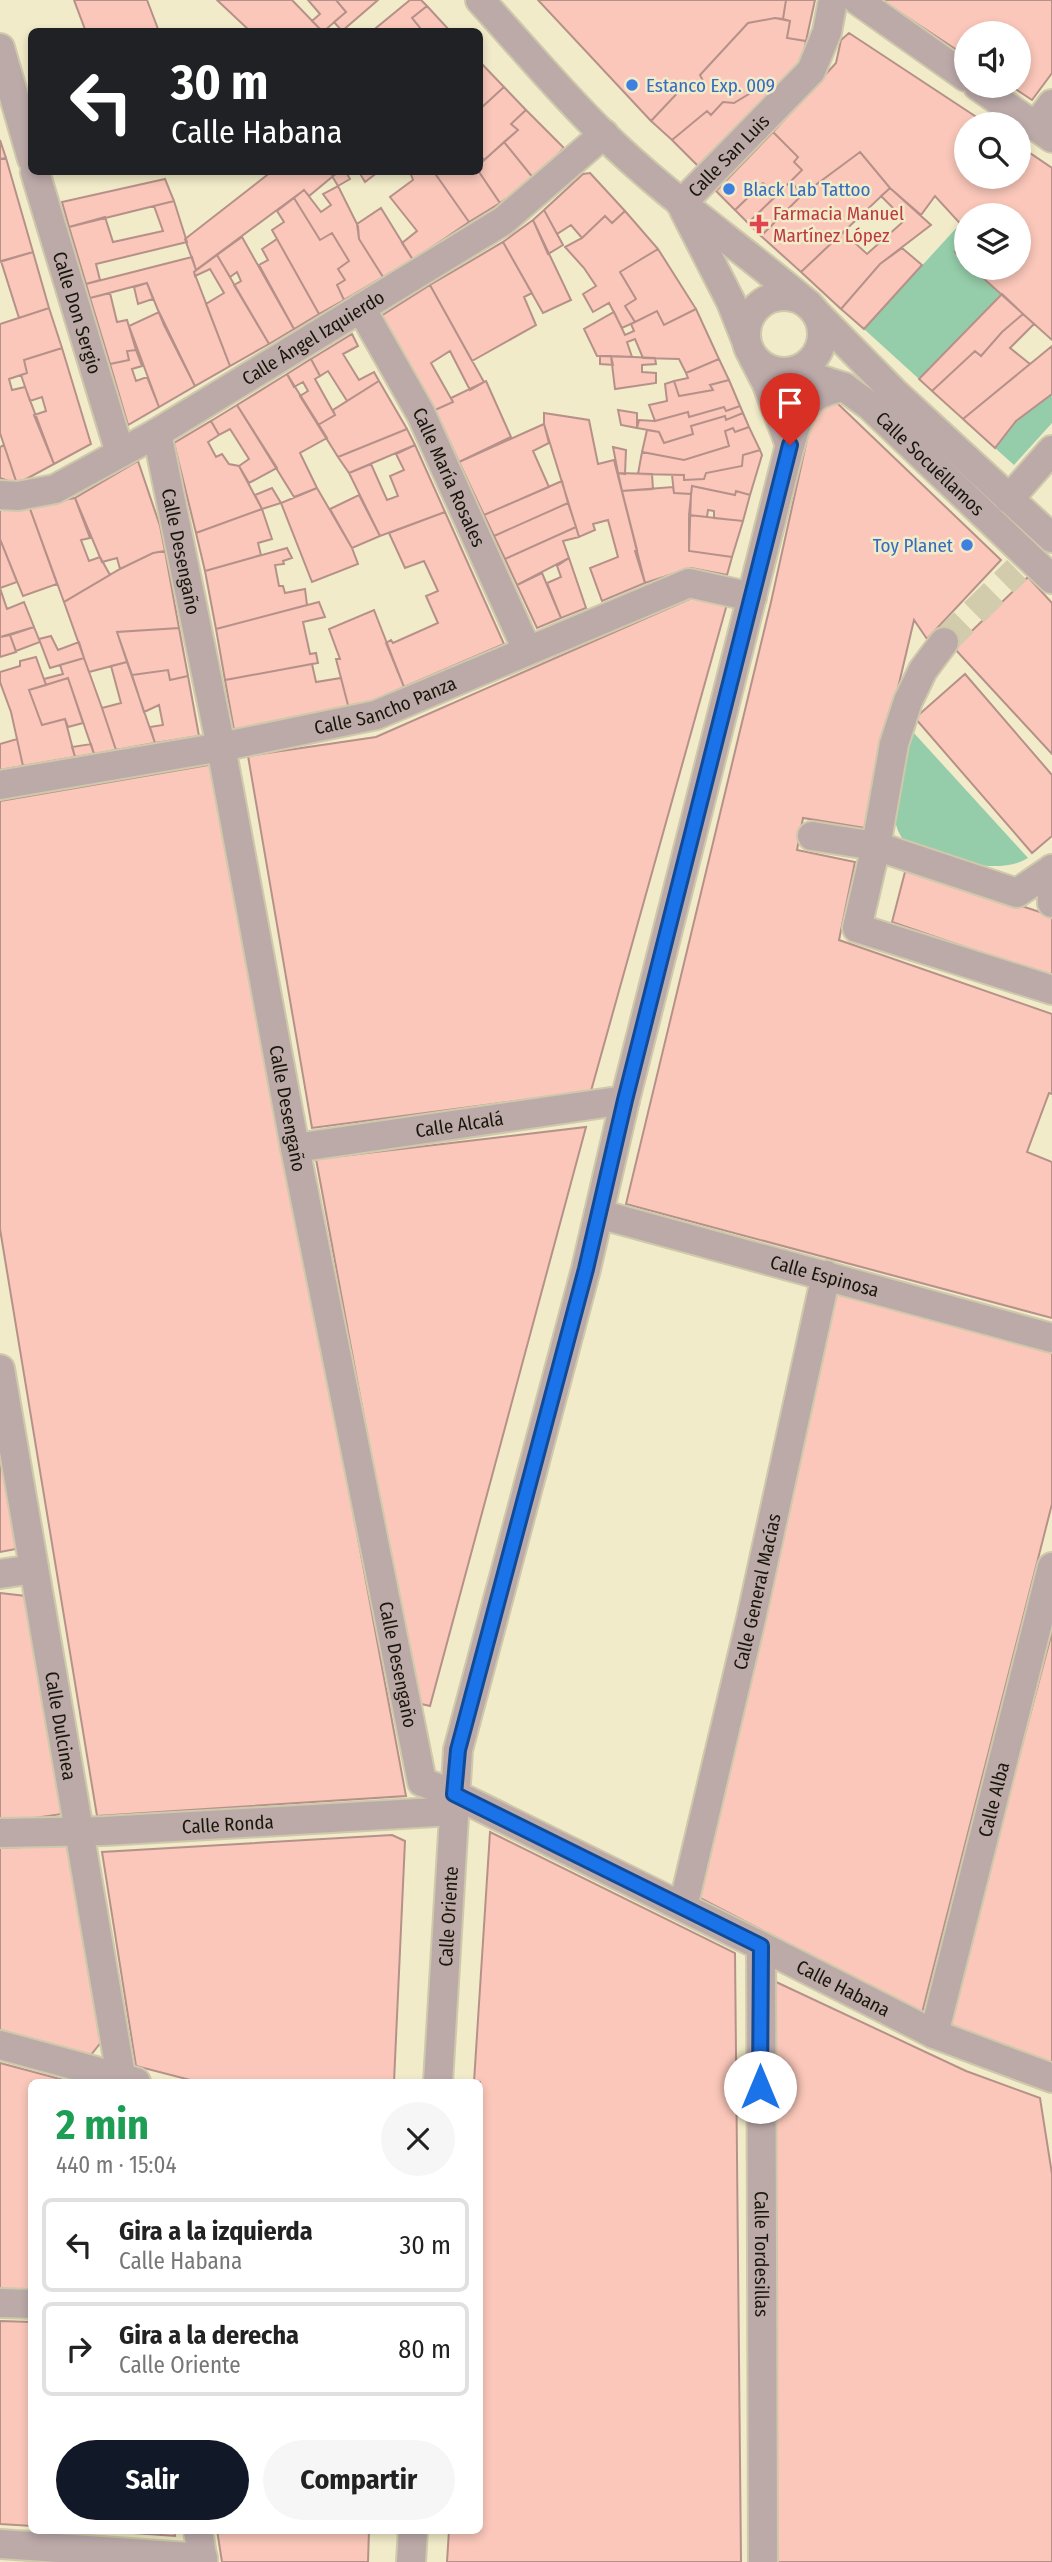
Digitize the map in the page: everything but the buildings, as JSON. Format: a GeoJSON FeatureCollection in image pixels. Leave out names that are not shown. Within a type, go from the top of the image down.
{"type":"FeatureCollection","features":[{"type":"Feature","properties":{"kind":"street","name":"Calle Socuéllamos"},"geometry":{"type":"LineString","coordinates":[[480,0],[604,134],[681,204],[755,260],[812,309],[854,354],[1052,538]]}},
{"type":"Feature","properties":{"kind":"street","name":"Calle San Luis"},"geometry":{"type":"LineString","coordinates":[[681,204],[811,71],[827,32],[833,0]]}},
{"type":"Feature","properties":{"kind":"street"},"geometry":{"type":"LineString","coordinates":[[857,0],[954,69]]}},
{"type":"Feature","properties":{"kind":"street"},"geometry":{"type":"LineString","coordinates":[[0,48],[28,145]]}},
{"type":"Feature","properties":{"kind":"street"},"geometry":{"type":"LineString","coordinates":[[1000,98],[1046,123]]}},
{"type":"Feature","properties":{"kind":"street","name":"Calle Ángel Izquierdo"},"geometry":{"type":"LineString","coordinates":[[0,495],[18,496],[55,489],[157,433],[503,221],[604,134]]}},
{"type":"Feature","properties":{"kind":"street","name":"Calle Don Sergio"},"geometry":{"type":"LineString","coordinates":[[36,175],[120,453]]}},
{"type":"Feature","properties":{"kind":"street","name":"Calle Socuéllamos"},"geometry":{"type":"LineString","coordinates":[[681,204],[731,302],[749,347]]}},
{"type":"Feature","properties":{"kind":"street"},"geometry":{"type":"LineString","coordinates":[[749,347],[761,364],[770,370],[794,371],[807,365],[820,347],[821,325],[812,309],[786,296],[766,300],[750,318],[749,347],[766,382],[790,445]]}},
{"type":"Feature","properties":{"kind":"street","name":"Calle María Rosales"},"geometry":{"type":"LineString","coordinates":[[361,308],[421,414],[527,650]]}},
{"type":"Feature","properties":{"kind":"street","name":"Calle Socuéllamos"},"geometry":{"type":"LineString","coordinates":[[794,371],[844,387],[870,406],[1023,564],[1052,579]]}},
{"type":"Feature","properties":{"kind":"street","name":"Calle Oriente"},"geometry":{"type":"LineString","coordinates":[[438,2079],[458,1750],[583,1282],[625,1100],[790,445],[799,416],[809,399],[824,390],[844,387]]}},
{"type":"Feature","properties":{"kind":"street","name":"Calle Desengaño"},"geometry":{"type":"LineString","coordinates":[[157,433],[222,747],[295,1148],[422,1782]]}},
{"type":"Feature","properties":{"kind":"street"},"geometry":{"type":"LineString","coordinates":[[1009,499],[1052,450]]}},
{"type":"Feature","properties":{"kind":"street","name":"Calle Sancho Panza"},"geometry":{"type":"LineString","coordinates":[[0,785],[222,747],[376,715],[689,583],[752,597]]}},
{"type":"Feature","properties":{"kind":"street"},"geometry":{"type":"LineString","coordinates":[[944,642],[923,670],[908,701],[894,744],[876,846],[857,928],[1052,990]]}},
{"type":"Feature","properties":{"kind":"street"},"geometry":{"type":"LineString","coordinates":[[812,836],[876,846],[1017,892],[1052,869]]}},
{"type":"Feature","properties":{"kind":"street"},"geometry":{"type":"LineString","coordinates":[[1052,869],[1052,903]]}},
{"type":"Feature","properties":{"kind":"street","name":"Calle Alcalá"},"geometry":{"type":"LineString","coordinates":[[295,1148],[625,1100]]}},
{"type":"Feature","properties":{"kind":"street","name":"Calle Espinosa"},"geometry":{"type":"LineString","coordinates":[[599,1214],[1052,1338]]}},
{"type":"Feature","properties":{"kind":"street","name":"Calle General Macías"},"geometry":{"type":"LineString","coordinates":[[683,1907],[751,1619],[826,1275]]}},
{"type":"Feature","properties":{"kind":"street","name":"Calle Dulcinea"},"geometry":{"type":"LineString","coordinates":[[0,1369],[78,1831],[127,2079]]}},
{"type":"Feature","properties":{"kind":"street","name":"Calle Alba"},"geometry":{"type":"LineString","coordinates":[[934,2034],[1052,1567]]}},
{"type":"Feature","properties":{"kind":"street"},"geometry":{"type":"LineString","coordinates":[[0,1574],[34,1569]]}},
{"type":"Feature","properties":{"kind":"street"},"geometry":{"type":"LineString","coordinates":[[415,1753],[458,1750]]}},
{"type":"Feature","properties":{"kind":"street","name":"Calle Habana"},"geometry":{"type":"LineString","coordinates":[[422,1782],[453,1802],[683,1907],[934,2034],[1052,2078]]}},
{"type":"Feature","properties":{"kind":"street","name":"Calle Ronda"},"geometry":{"type":"LineString","coordinates":[[0,1833],[78,1831],[453,1802]]}},
{"type":"Feature","properties":{"kind":"street","name":"Calle Tordesillas"},"geometry":{"type":"LineString","coordinates":[[761,1946],[763,2562]]}},
{"type":"Feature","properties":{"kind":"street"},"geometry":{"type":"LineString","coordinates":[[0,2045],[120,2079]]}},
{"type":"Feature","properties":{"kind":"street"},"geometry":{"type":"LineString","coordinates":[[0,2303],[28,2304]]}},
{"type":"Feature","properties":{"kind":"street"},"geometry":{"type":"LineString","coordinates":[[0,2544],[203,2560],[199,2534]]}},
{"type":"Feature","properties":{"kind":"street"},"geometry":{"type":"LineString","coordinates":[[411,2562],[413,2534]]}},
{"type":"Feature","properties":{"kind":"green space"},"geometry":{"type":"Polygon","coordinates":[[[954,231],[954,280],[986,280],[1002,294],[919,379],[864,329],[954,231]]]}},
{"type":"Feature","properties":{"kind":"green space"},"geometry":{"type":"Polygon","coordinates":[[[1052,394],[1052,423],[1014,465],[995,448],[1016,421],[1052,394]]]}},
{"type":"Feature","properties":{"kind":"green space"},"geometry":{"type":"Polygon","coordinates":[[[913,732],[1028,858],[1001,866],[986,866],[908,847],[897,828],[895,807],[899,780],[913,732]]]}},
{"type":"Feature","properties":{"kind":"tunnel"},"geometry":{"type":"LineString","coordinates":[[944,642],[1017,570]]}},
{"type":"Feature","properties":{"kind":"place","name":"Estanco Exp. 009"},"geometry":{"type":"Point","coordinates":[632,85]}},
{"type":"Feature","properties":{"kind":"place","name":"Black Lab Tattoo"},"geometry":{"type":"Point","coordinates":[729,189]}},
{"type":"Feature","properties":{"kind":"place","name":"Farmacia Manuel Martínez López"},"geometry":{"type":"Point","coordinates":[759,224]}},
{"type":"Feature","properties":{"kind":"place","name":"Toy Planet"},"geometry":{"type":"Point","coordinates":[967,545]}},
{"type":"Feature","properties":{"kind":"route"},"geometry":{"type":"LineString","coordinates":[[760,2087],[761,1946],[454,1794],[458,1750],[586,1269],[625,1100],[790,445]]}}]}
